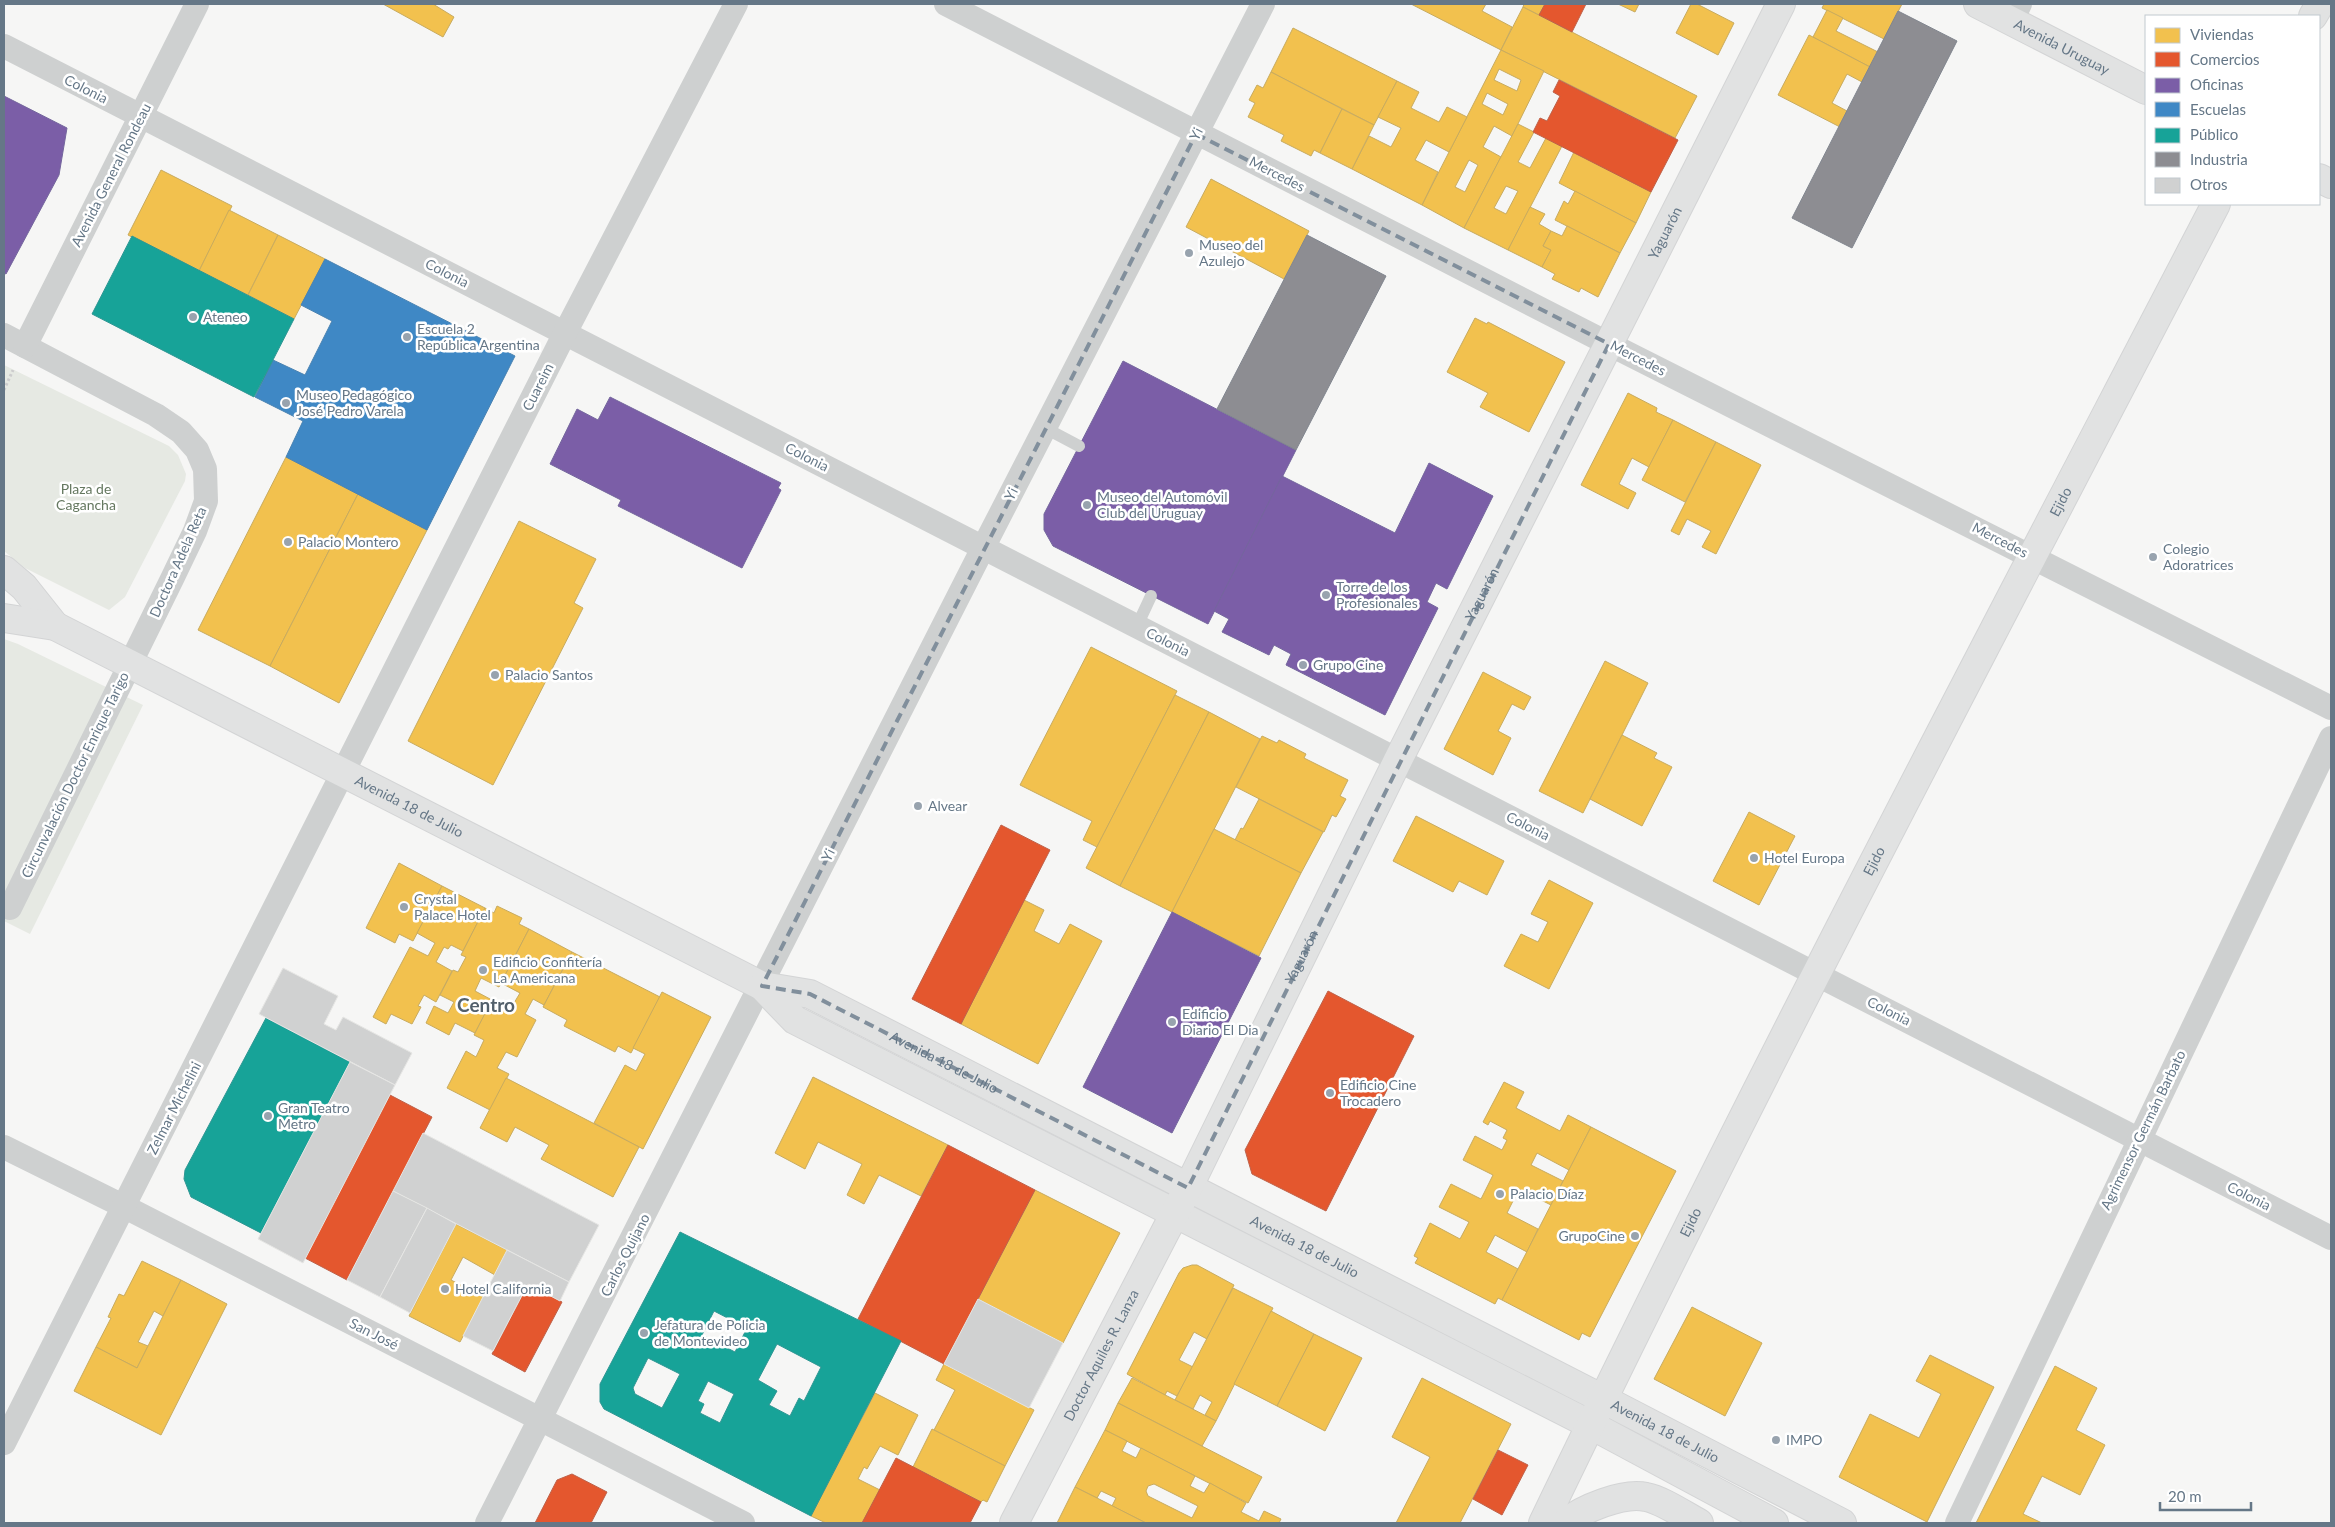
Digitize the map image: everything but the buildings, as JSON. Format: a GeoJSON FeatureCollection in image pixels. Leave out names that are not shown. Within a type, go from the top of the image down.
{"type":"FeatureCollection","features":[{"type":"Feature","properties":{"kind":"street","name":"Avenida General Rondeau"},"geometry":{"type":"LineString","coordinates":[[25,346],[197,4]]}},
{"type":"Feature","properties":{"kind":"street","name":"Cuareim"},"geometry":{"type":"LineString","coordinates":[[343,771],[565,333],[736,4]]}},
{"type":"Feature","properties":{"kind":"street","name":"Mercedes"},"geometry":{"type":"LineString","coordinates":[[946,4],[1196,134],[1609,344],[2331,708]]}},
{"type":"Feature","properties":{"kind":"street","name":"Yi"},"geometry":{"type":"LineString","coordinates":[[762,986],[983,548],[1263,4]]}},
{"type":"Feature","properties":{"kind":"street","name":"Yaguarón"},"geometry":{"type":"LineString","coordinates":[[1188,1188],[1398,760],[1781,4]]}},
{"type":"Feature","properties":{"kind":"street","name":"Avenida Uruguay"},"geometry":{"type":"LineString","coordinates":[[1978,4],[2016,12],[2145,89]]}},
{"type":"Feature","properties":{"kind":"street"},"geometry":{"type":"LineString","coordinates":[[2314,15],[2320,4]]}},
{"type":"Feature","properties":{"kind":"street","name":"Colonia"},"geometry":{"type":"LineString","coordinates":[[4,46],[2331,1238]]}},
{"type":"Feature","properties":{"kind":"street","name":"Ejido"},"geometry":{"type":"LineString","coordinates":[[1544,1523],[1603,1399],[1815,973],[2215,205]]}},
{"type":"Feature","properties":{"kind":"street","name":"Doctora Adela Reta"},"geometry":{"type":"LineString","coordinates":[[4,335],[156,415],[181,432],[197,450],[205,469],[206,501],[195,532],[130,664]]}},
{"type":"Feature","properties":{"kind":"street","name":"Avenida 18 de Julio"},"geometry":{"type":"LineString","coordinates":[[4,570],[24,587],[54,626]]}},
{"type":"Feature","properties":{"kind":"street","name":"Avenida 18 de Julio"},"geometry":{"type":"LineString","coordinates":[[4,618],[54,626],[343,771],[762,986],[810,994],[1842,1523]]}},
{"type":"Feature","properties":{"kind":"street","name":"Circunvalación Doctor Enrique Tarigo"},"geometry":{"type":"LineString","coordinates":[[4,905],[10,908],[130,664]]}},
{"type":"Feature","properties":{"kind":"street","name":"Agrimensor Germán Barbato"},"geometry":{"type":"LineString","coordinates":[[1957,1523],[2138,1139],[2331,738]]}},
{"type":"Feature","properties":{"kind":"street","name":"Zelmar Michelini"},"geometry":{"type":"LineString","coordinates":[[4,1443],[125,1207],[343,771]]}},
{"type":"Feature","properties":{"kind":"street","name":"Avenida 18 de Julio"},"geometry":{"type":"LineString","coordinates":[[762,986],[795,1020],[1591,1425],[1774,1523]]}},
{"type":"Feature","properties":{"kind":"street","name":"Carlos Quijano"},"geometry":{"type":"LineString","coordinates":[[487,1523],[762,986]]}},
{"type":"Feature","properties":{"kind":"street","name":"San José"},"geometry":{"type":"LineString","coordinates":[[4,1147],[743,1523]]}},
{"type":"Feature","properties":{"kind":"street","name":"Doctor Aquiles R. Lanza"},"geometry":{"type":"LineString","coordinates":[[1014,1523],[1188,1188]]}},
{"type":"Feature","properties":{"kind":"street","name":"Avenida 18 de Julio"},"geometry":{"type":"LineString","coordinates":[[1565,1523],[1589,1508],[1609,1501],[1678,1494],[1732,1501],[1748,1523]]}},
{"type":"Feature","properties":{"kind":"street"},"geometry":{"type":"LineString","coordinates":[[1645,1496],[1698,1523]]}},
{"type":"Feature","properties":{"kind":"lane"},"geometry":{"type":"LineString","coordinates":[[1045,428],[1079,446]]}},
{"type":"Feature","properties":{"kind":"lane"},"geometry":{"type":"LineString","coordinates":[[1137,626],[1152,596]]}},
{"type":"Feature","properties":{"kind":"highlighted area"},"geometry":{"type":"Polygon","coordinates":[[[1196,134],[1609,344],[1188,1188],[810,994],[762,986],[1196,134]]]}},
{"type":"Feature","properties":{"kind":"green space","name":"Plaza de Cagancha"},"geometry":{"type":"Polygon","coordinates":[[[4,365],[169,446],[178,455],[186,474],[185,481],[125,597],[109,610],[25,568],[4,551],[4,365]]]}},
{"type":"Feature","properties":{"kind":"green space"},"geometry":{"type":"Polygon","coordinates":[[[4,639],[143,705],[30,934],[4,921],[4,639]]]}},
{"type":"Feature","properties":{"kind":"place","name":"Museo del Azulejo"},"geometry":{"type":"Point","coordinates":[1189,253]}},
{"type":"Feature","properties":{"kind":"place","name":"Ateneo"},"geometry":{"type":"Point","coordinates":[193,317]}},
{"type":"Feature","properties":{"kind":"place","name":"Escuela 2 República Argentina"},"geometry":{"type":"Point","coordinates":[407,337]}},
{"type":"Feature","properties":{"kind":"place","name":"Museo Pedagógico José Pedro Varela"},"geometry":{"type":"Point","coordinates":[286,403]}},
{"type":"Feature","properties":{"kind":"place","name":"Museo del Automóvil Club del Uruguay"},"geometry":{"type":"Point","coordinates":[1087,505]}},
{"type":"Feature","properties":{"kind":"place","name":"Palacio Montero"},"geometry":{"type":"Point","coordinates":[288,542]}},
{"type":"Feature","properties":{"kind":"place","name":"Colegio Adoratrices"},"geometry":{"type":"Point","coordinates":[2153,557]}},
{"type":"Feature","properties":{"kind":"place","name":"Torre de los Profesionales"},"geometry":{"type":"Point","coordinates":[1326,595]}},
{"type":"Feature","properties":{"kind":"place","name":"Grupo Cine"},"geometry":{"type":"Point","coordinates":[1303,665]}},
{"type":"Feature","properties":{"kind":"place","name":"Palacio Santos"},"geometry":{"type":"Point","coordinates":[495,675]}},
{"type":"Feature","properties":{"kind":"place","name":"Alvear"},"geometry":{"type":"Point","coordinates":[918,806]}},
{"type":"Feature","properties":{"kind":"place","name":"Hotel Europa"},"geometry":{"type":"Point","coordinates":[1754,858]}},
{"type":"Feature","properties":{"kind":"place","name":"Crystal Palace Hotel"},"geometry":{"type":"Point","coordinates":[404,907]}},
{"type":"Feature","properties":{"kind":"place","name":"Edificio Confitería La Americana"},"geometry":{"type":"Point","coordinates":[483,970]}},
{"type":"Feature","properties":{"kind":"place","name":"Edificio Diario El Dia"},"geometry":{"type":"Point","coordinates":[1172,1022]}},
{"type":"Feature","properties":{"kind":"place","name":"Edificio Cine Trocadero"},"geometry":{"type":"Point","coordinates":[1330,1093]}},
{"type":"Feature","properties":{"kind":"place","name":"Gran Teatro Metro"},"geometry":{"type":"Point","coordinates":[268,1116]}},
{"type":"Feature","properties":{"kind":"place","name":"Palacio Díaz"},"geometry":{"type":"Point","coordinates":[1500,1194]}},
{"type":"Feature","properties":{"kind":"place","name":"GrupoCine"},"geometry":{"type":"Point","coordinates":[1635,1236]}},
{"type":"Feature","properties":{"kind":"place","name":"Hotel California"},"geometry":{"type":"Point","coordinates":[445,1289]}},
{"type":"Feature","properties":{"kind":"place","name":"Jefatura de Policia de Montevideo"},"geometry":{"type":"Point","coordinates":[644,1333]}},
{"type":"Feature","properties":{"kind":"place","name":"IMPO"},"geometry":{"type":"Point","coordinates":[1776,1440]}},
{"type":"Feature","properties":{"kind":"district","name":"Centro"},"geometry":{"type":"Point","coordinates":[486,1005]}}]}
